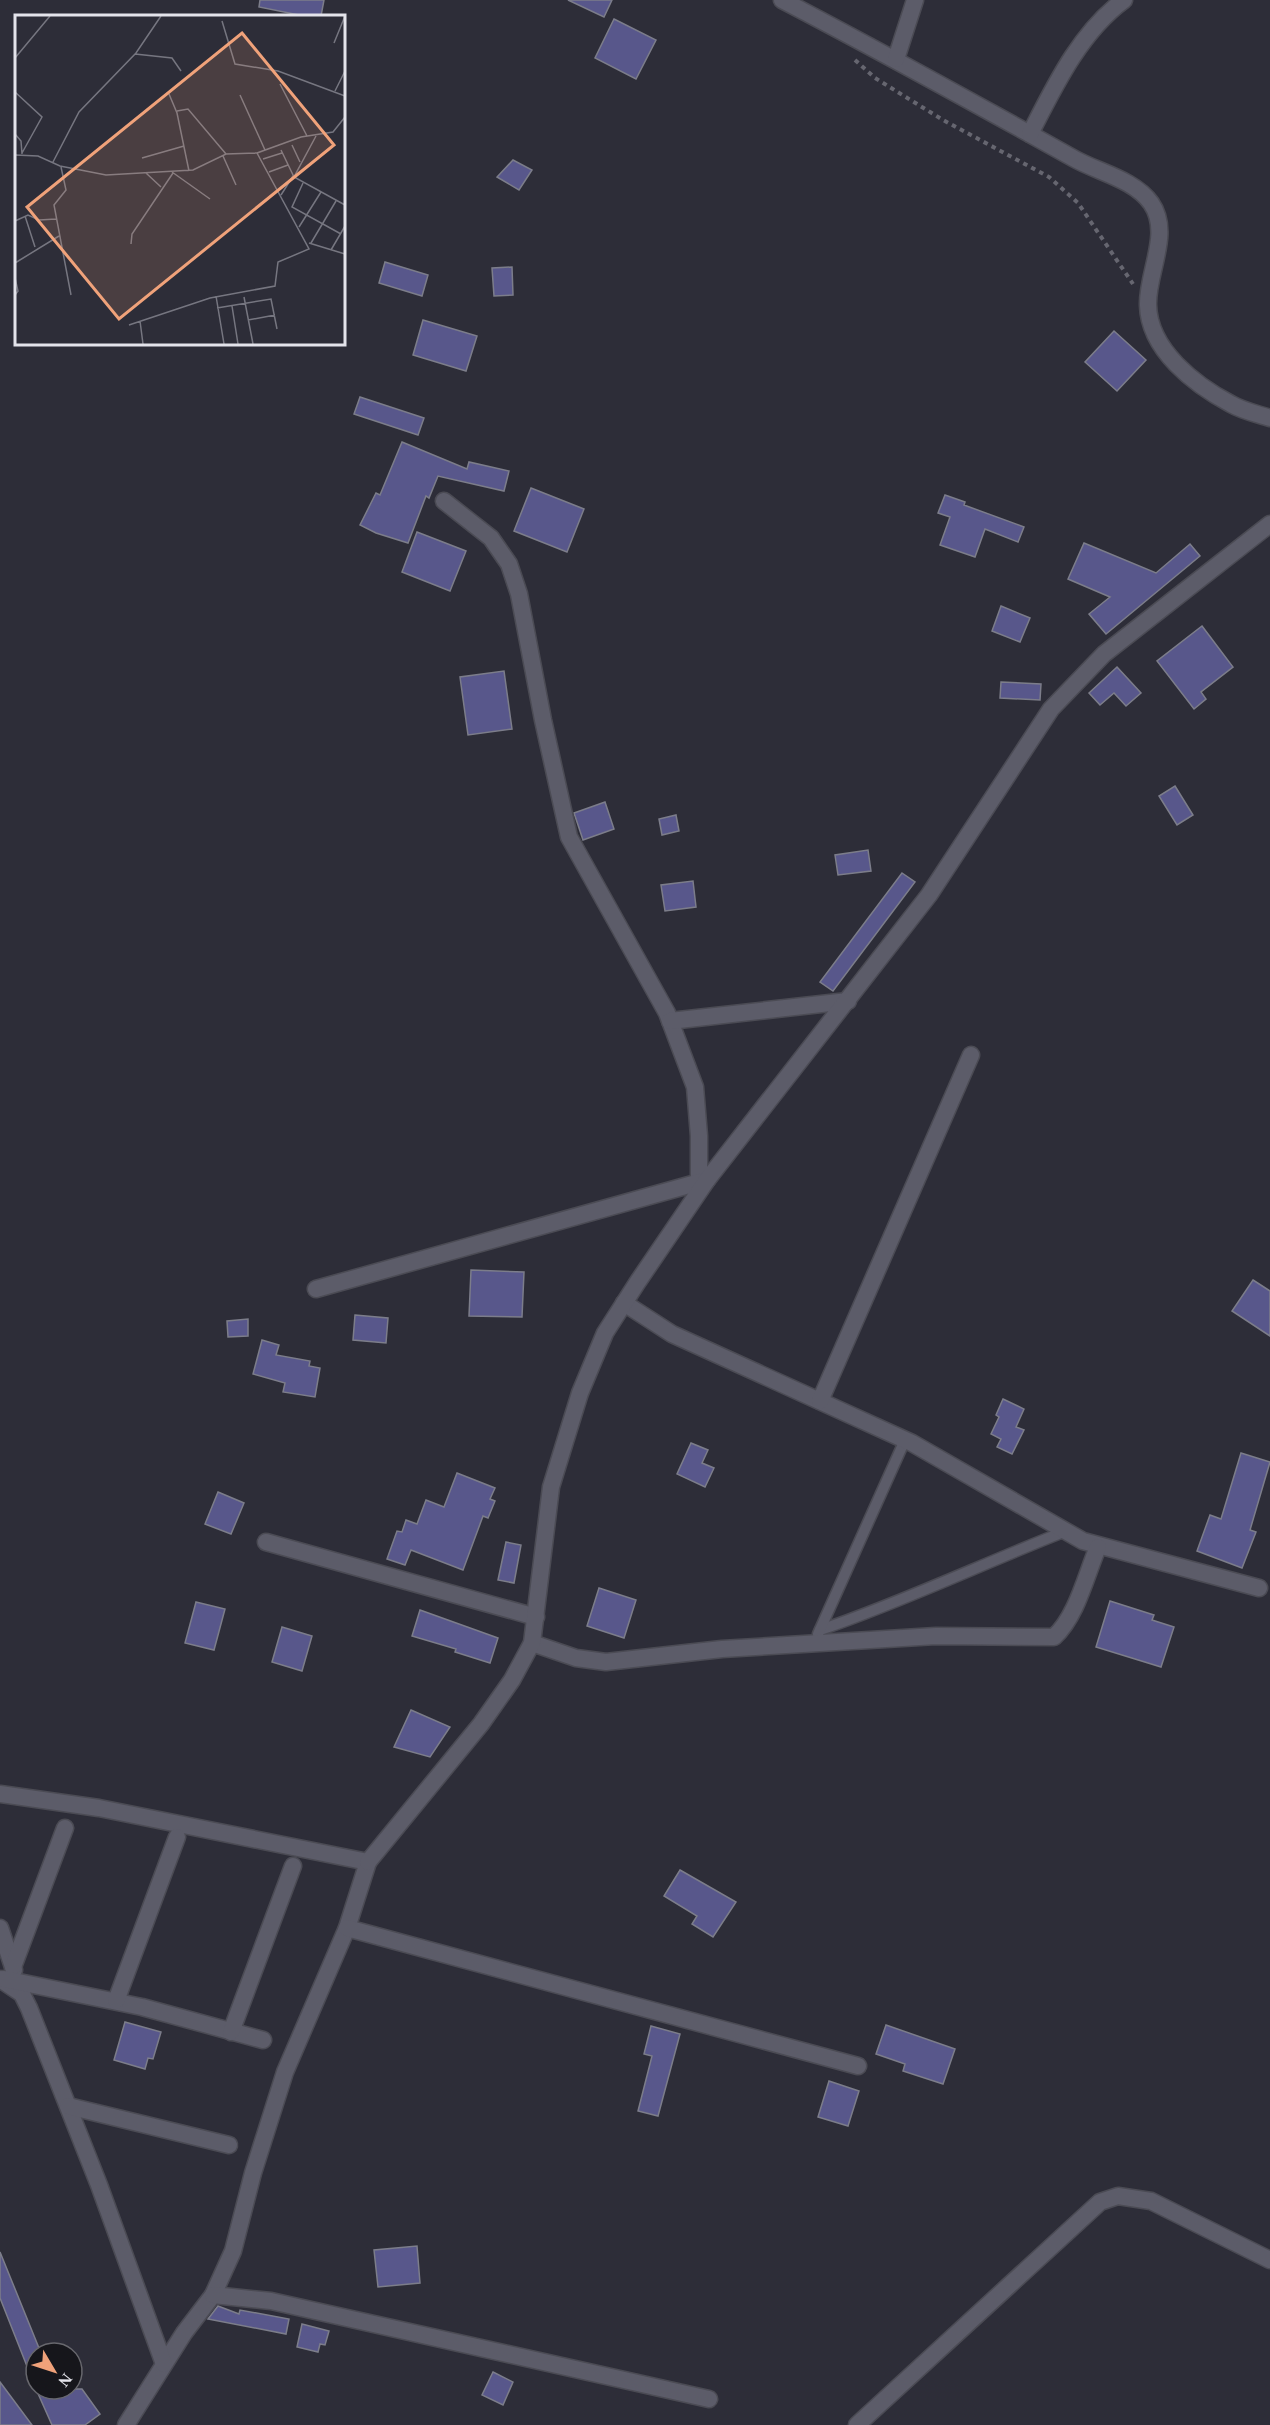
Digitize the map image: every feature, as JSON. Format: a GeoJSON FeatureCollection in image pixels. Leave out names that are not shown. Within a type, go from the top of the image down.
{"type":"FeatureCollection","features":[{"type":"Feature","properties":{"kind":"street"},"geometry":{"type":"LineString","coordinates":[[782,0],[1076,160],[1135,188],[1151,203],[1159,230],[1148,304],[1154,335],[1170,357],[1204,387],[1233,406],[1270,418]]}},
{"type":"Feature","properties":{"kind":"street"},"geometry":{"type":"LineString","coordinates":[[896,60],[915,0]]}},
{"type":"Feature","properties":{"kind":"street"},"geometry":{"type":"LineString","coordinates":[[1030,134],[1056,82],[1098,23],[1124,0]]}},
{"type":"Feature","properties":{"kind":"street"},"geometry":{"type":"LineString","coordinates":[[444,501],[491,538],[509,564],[519,594],[547,741],[569,837],[631,943],[670,1021],[695,1087],[703,1180]]}},
{"type":"Feature","properties":{"kind":"street"},"geometry":{"type":"LineString","coordinates":[[126,2425],[164,2364],[213,2295],[233,2251],[253,2173],[285,2072],[346,1928],[368,1862],[481,1724],[512,1680],[532,1643],[551,1487],[580,1393],[605,1333],[703,1180],[848,1001],[929,895],[1051,709],[1104,654],[1270,524]]}},
{"type":"Feature","properties":{"kind":"street"},"geometry":{"type":"LineString","coordinates":[[670,1021],[848,1001]]}},
{"type":"Feature","properties":{"kind":"street"},"geometry":{"type":"LineString","coordinates":[[820,1401],[972,1055]]}},
{"type":"Feature","properties":{"kind":"street"},"geometry":{"type":"LineString","coordinates":[[316,1289],[703,1180]]}},
{"type":"Feature","properties":{"kind":"street"},"geometry":{"type":"LineString","coordinates":[[624,1303],[672,1334],[905,1440],[1098,1547],[1259,1588]]}},
{"type":"Feature","properties":{"kind":"street"},"geometry":{"type":"LineString","coordinates":[[266,1542],[536,1617]]}},
{"type":"Feature","properties":{"kind":"street"},"geometry":{"type":"LineString","coordinates":[[532,1643],[576,1658],[606,1662],[817,1637],[1054,1637],[1071,1613],[1098,1547]]}},
{"type":"Feature","properties":{"kind":"street"},"geometry":{"type":"LineString","coordinates":[[0,1794],[99,1808],[368,1862]]}},
{"type":"Feature","properties":{"kind":"street"},"geometry":{"type":"LineString","coordinates":[[18,1981],[65,1828]]}},
{"type":"Feature","properties":{"kind":"street"},"geometry":{"type":"LineString","coordinates":[[116,2001],[177,1837]]}},
{"type":"Feature","properties":{"kind":"street"},"geometry":{"type":"LineString","coordinates":[[231,2032],[293,1866]]}},
{"type":"Feature","properties":{"kind":"street"},"geometry":{"type":"LineString","coordinates":[[0,1928],[18,1981],[68,2106],[164,2364]]}},
{"type":"Feature","properties":{"kind":"street"},"geometry":{"type":"LineString","coordinates":[[346,1928],[858,2066]]}},
{"type":"Feature","properties":{"kind":"street"},"geometry":{"type":"LineString","coordinates":[[0,1979],[116,2001],[263,2040]]}},
{"type":"Feature","properties":{"kind":"street"},"geometry":{"type":"LineString","coordinates":[[68,2106],[229,2145]]}},
{"type":"Feature","properties":{"kind":"street"},"geometry":{"type":"LineString","coordinates":[[857,2425],[1100,2202],[1118,2196],[1151,2201],[1270,2260]]}},
{"type":"Feature","properties":{"kind":"street"},"geometry":{"type":"LineString","coordinates":[[213,2295],[271,2301],[708,2399]]}},
{"type":"Feature","properties":{"kind":"lane"},"geometry":{"type":"LineString","coordinates":[[817,1637],[905,1440]]}},
{"type":"Feature","properties":{"kind":"lane"},"geometry":{"type":"LineString","coordinates":[[817,1637],[863,1615],[1066,1531]]}},
{"type":"Feature","properties":{"kind":"path"},"geometry":{"type":"LineString","coordinates":[[850,55],[875,78],[943,120],[1049,177],[1078,203],[1108,250],[1148,304]]}},
{"type":"Feature","properties":{"kind":"building"},"geometry":{"type":"Polygon","coordinates":[[[260,0],[324,0],[321,15],[299,15],[259,7],[260,0]]]}},
{"type":"Feature","properties":{"kind":"building"},"geometry":{"type":"Polygon","coordinates":[[[568,0],[612,0],[604,17],[568,0]]]}},
{"type":"Feature","properties":{"kind":"building"},"geometry":{"type":"Polygon","coordinates":[[[614,19],[656,40],[636,79],[595,58],[614,19]]]}},
{"type":"Feature","properties":{"kind":"building"},"geometry":{"type":"Polygon","coordinates":[[[513,160],[532,170],[519,190],[497,177],[513,160]]]}},
{"type":"Feature","properties":{"kind":"building"},"geometry":{"type":"Polygon","coordinates":[[[385,262],[428,275],[422,296],[379,283],[385,262]]]}},
{"type":"Feature","properties":{"kind":"building"},"geometry":{"type":"Polygon","coordinates":[[[512,267],[513,295],[494,296],[492,268],[512,267]]]}},
{"type":"Feature","properties":{"kind":"building"},"geometry":{"type":"Polygon","coordinates":[[[423,320],[477,336],[466,371],[413,355],[423,320]]]}},
{"type":"Feature","properties":{"kind":"building"},"geometry":{"type":"Polygon","coordinates":[[[1114,331],[1146,360],[1117,391],[1085,362],[1114,331]]]}},
{"type":"Feature","properties":{"kind":"building"},"geometry":{"type":"Polygon","coordinates":[[[360,397],[424,418],[418,435],[354,414],[360,397]]]}},
{"type":"Feature","properties":{"kind":"building"},"geometry":{"type":"Polygon","coordinates":[[[402,442],[467,469],[469,462],[509,471],[504,491],[438,476],[429,498],[426,496],[408,543],[376,533],[360,525],[376,493],[380,495],[402,442]]]}},
{"type":"Feature","properties":{"kind":"building"},"geometry":{"type":"Polygon","coordinates":[[[531,488],[584,509],[567,552],[514,531],[531,488]]]}},
{"type":"Feature","properties":{"kind":"building"},"geometry":{"type":"Polygon","coordinates":[[[945,495],[965,502],[964,505],[1024,527],[1018,542],[985,529],[975,557],[940,545],[950,517],[938,513],[945,495]]]}},
{"type":"Feature","properties":{"kind":"building"},"geometry":{"type":"Polygon","coordinates":[[[417,532],[466,551],[450,591],[402,572],[417,532]]]}},
{"type":"Feature","properties":{"kind":"building"},"geometry":{"type":"Polygon","coordinates":[[[1084,543],[1156,573],[1190,544],[1200,556],[1106,634],[1089,614],[1110,597],[1068,579],[1084,543]]]}},
{"type":"Feature","properties":{"kind":"building"},"geometry":{"type":"Polygon","coordinates":[[[1001,606],[1030,618],[1020,642],[992,631],[1001,606]]]}},
{"type":"Feature","properties":{"kind":"building"},"geometry":{"type":"Polygon","coordinates":[[[1202,626],[1233,667],[1201,692],[1206,699],[1194,709],[1157,661],[1202,626]]]}},
{"type":"Feature","properties":{"kind":"building"},"geometry":{"type":"Polygon","coordinates":[[[1117,667],[1141,693],[1126,706],[1114,693],[1100,705],[1089,693],[1117,667]]]}},
{"type":"Feature","properties":{"kind":"building"},"geometry":{"type":"Polygon","coordinates":[[[504,671],[512,729],[468,735],[460,677],[504,671]]]}},
{"type":"Feature","properties":{"kind":"building"},"geometry":{"type":"Polygon","coordinates":[[[1001,682],[1041,684],[1040,700],[1000,698],[1001,682]]]}},
{"type":"Feature","properties":{"kind":"building"},"geometry":{"type":"Polygon","coordinates":[[[1175,786],[1193,815],[1177,825],[1159,796],[1175,786]]]}},
{"type":"Feature","properties":{"kind":"building"},"geometry":{"type":"Polygon","coordinates":[[[605,802],[614,829],[583,840],[574,813],[605,802]]]}},
{"type":"Feature","properties":{"kind":"building"},"geometry":{"type":"Polygon","coordinates":[[[676,815],[679,831],[662,835],[659,819],[676,815]]]}},
{"type":"Feature","properties":{"kind":"building"},"geometry":{"type":"Polygon","coordinates":[[[868,850],[871,871],[838,875],[835,855],[868,850]]]}},
{"type":"Feature","properties":{"kind":"building"},"geometry":{"type":"Polygon","coordinates":[[[902,873],[915,882],[833,991],[820,982],[902,873]]]}},
{"type":"Feature","properties":{"kind":"building"},"geometry":{"type":"Polygon","coordinates":[[[693,881],[696,907],[665,911],[661,885],[693,881]]]}},
{"type":"Feature","properties":{"kind":"building"},"geometry":{"type":"Polygon","coordinates":[[[471,1270],[524,1272],[522,1317],[469,1316],[471,1270]]]}},
{"type":"Feature","properties":{"kind":"building"},"geometry":{"type":"Polygon","coordinates":[[[1253,1280],[1270,1291],[1270,1336],[1232,1311],[1253,1280]]]}},
{"type":"Feature","properties":{"kind":"building"},"geometry":{"type":"Polygon","coordinates":[[[355,1315],[388,1318],[386,1343],[353,1340],[355,1315]]]}},
{"type":"Feature","properties":{"kind":"building"},"geometry":{"type":"Polygon","coordinates":[[[248,1319],[248,1336],[228,1337],[227,1321],[248,1319]]]}},
{"type":"Feature","properties":{"kind":"building"},"geometry":{"type":"Polygon","coordinates":[[[262,1340],[279,1345],[276,1355],[310,1361],[309,1366],[320,1368],[315,1397],[283,1392],[285,1383],[253,1374],[262,1340]]]}},
{"type":"Feature","properties":{"kind":"building"},"geometry":{"type":"Polygon","coordinates":[[[1003,1399],[1024,1409],[1016,1427],[1024,1430],[1012,1454],[997,1447],[1001,1439],[991,1434],[999,1417],[996,1415],[1003,1399]]]}},
{"type":"Feature","properties":{"kind":"building"},"geometry":{"type":"Polygon","coordinates":[[[691,1443],[708,1450],[702,1463],[714,1468],[705,1487],[677,1474],[691,1443]]]}},
{"type":"Feature","properties":{"kind":"building"},"geometry":{"type":"Polygon","coordinates":[[[1241,1453],[1270,1462],[1250,1530],[1256,1532],[1242,1568],[1197,1551],[1210,1515],[1221,1519],[1241,1453]]]}},
{"type":"Feature","properties":{"kind":"building"},"geometry":{"type":"Polygon","coordinates":[[[457,1473],[495,1488],[490,1499],[495,1501],[488,1518],[483,1516],[463,1570],[411,1550],[405,1565],[387,1559],[397,1531],[402,1532],[406,1520],[417,1524],[426,1500],[444,1507],[457,1473]]]}},
{"type":"Feature","properties":{"kind":"building"},"geometry":{"type":"Polygon","coordinates":[[[218,1492],[244,1503],[231,1534],[205,1524],[218,1492]]]}},
{"type":"Feature","properties":{"kind":"building"},"geometry":{"type":"Polygon","coordinates":[[[506,1542],[521,1545],[514,1583],[498,1580],[506,1542]]]}},
{"type":"Feature","properties":{"kind":"building"},"geometry":{"type":"Polygon","coordinates":[[[599,1588],[636,1600],[624,1638],[587,1626],[599,1588]]]}},
{"type":"Feature","properties":{"kind":"building"},"geometry":{"type":"Polygon","coordinates":[[[1110,1601],[1154,1615],[1152,1620],[1174,1627],[1161,1667],[1096,1647],[1110,1601]]]}},
{"type":"Feature","properties":{"kind":"building"},"geometry":{"type":"Polygon","coordinates":[[[196,1602],[225,1609],[214,1650],[185,1643],[196,1602]]]}},
{"type":"Feature","properties":{"kind":"building"},"geometry":{"type":"Polygon","coordinates":[[[420,1610],[498,1638],[490,1663],[455,1652],[456,1649],[412,1636],[420,1610]]]}},
{"type":"Feature","properties":{"kind":"building"},"geometry":{"type":"Polygon","coordinates":[[[282,1627],[312,1636],[302,1671],[272,1662],[282,1627]]]}},
{"type":"Feature","properties":{"kind":"building"},"geometry":{"type":"Polygon","coordinates":[[[411,1710],[450,1727],[430,1757],[394,1747],[411,1710]]]}},
{"type":"Feature","properties":{"kind":"building"},"geometry":{"type":"Polygon","coordinates":[[[680,1870],[736,1902],[713,1937],[692,1924],[697,1916],[664,1896],[680,1870]]]}},
{"type":"Feature","properties":{"kind":"building"},"geometry":{"type":"Polygon","coordinates":[[[125,2022],[161,2032],[153,2059],[148,2058],[145,2069],[114,2060],[125,2022]]]}},
{"type":"Feature","properties":{"kind":"building"},"geometry":{"type":"Polygon","coordinates":[[[886,2025],[955,2049],[943,2084],[903,2071],[905,2064],[876,2054],[886,2025]]]}},
{"type":"Feature","properties":{"kind":"building"},"geometry":{"type":"Polygon","coordinates":[[[651,2026],[680,2034],[658,2116],[638,2111],[652,2056],[644,2054],[651,2026]]]}},
{"type":"Feature","properties":{"kind":"building"},"geometry":{"type":"Polygon","coordinates":[[[829,2081],[859,2091],[848,2126],[818,2117],[829,2081]]]}},
{"type":"Feature","properties":{"kind":"building"},"geometry":{"type":"Polygon","coordinates":[[[417,2246],[420,2283],[378,2287],[374,2250],[417,2246]]]}},
{"type":"Feature","properties":{"kind":"building"},"geometry":{"type":"Polygon","coordinates":[[[0,2252],[36,2341],[24,2341],[24,2359],[0,2298],[0,2252]]]}},
{"type":"Feature","properties":{"kind":"building"},"geometry":{"type":"Polygon","coordinates":[[[218,2306],[239,2314],[240,2310],[289,2319],[286,2334],[208,2319],[218,2306]]]}},
{"type":"Feature","properties":{"kind":"building"},"geometry":{"type":"Polygon","coordinates":[[[302,2324],[329,2331],[325,2345],[320,2344],[318,2352],[297,2347],[302,2324]]]}},
{"type":"Feature","properties":{"kind":"building"},"geometry":{"type":"Polygon","coordinates":[[[493,2372],[513,2382],[503,2405],[482,2395],[493,2372]]]}},
{"type":"Feature","properties":{"kind":"building"},"geometry":{"type":"Polygon","coordinates":[[[0,2382],[32,2425],[0,2425],[0,2382]]]}},
{"type":"Feature","properties":{"kind":"building"},"geometry":{"type":"Polygon","coordinates":[[[84,2392],[100,2414],[85,2425],[52,2425],[41,2401],[84,2401],[84,2392]]]}}]}
